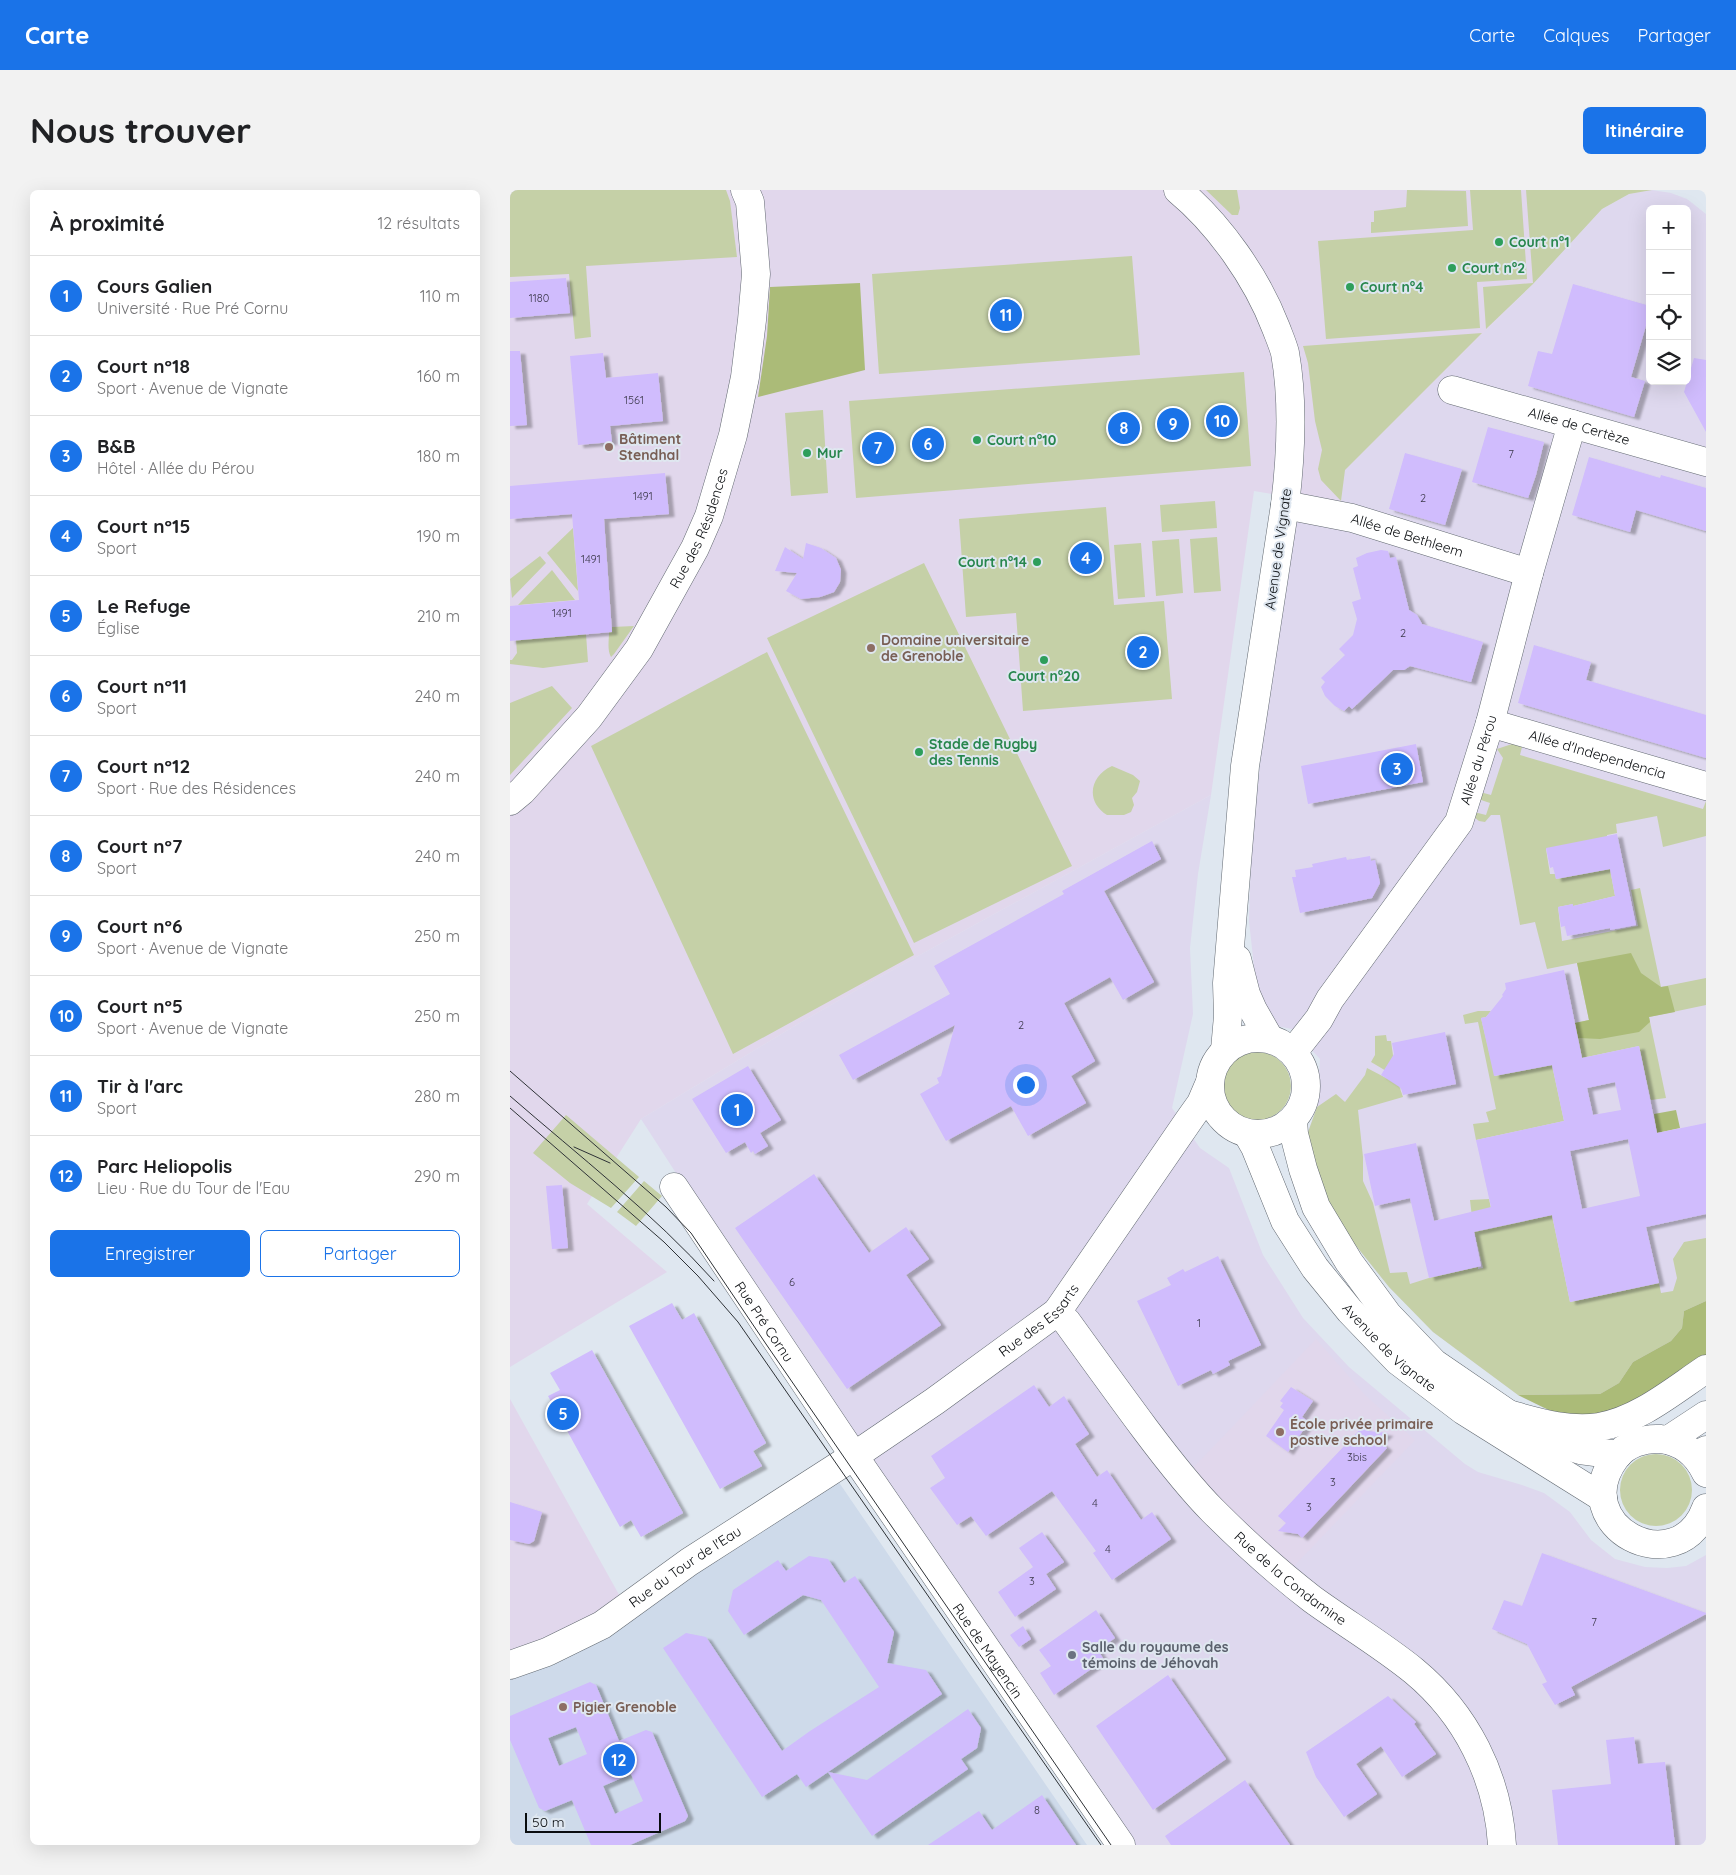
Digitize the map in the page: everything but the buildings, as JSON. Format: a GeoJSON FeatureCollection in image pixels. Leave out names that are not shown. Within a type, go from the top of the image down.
{"type":"FeatureCollection","features":[{"type":"Feature","properties":{"kind":"main road","name":"Avenue de Vignate"},"geometry":{"type":"LineString","coordinates":[[1178,190],[1196,205],[1227,240],[1268,308],[1285,352],[1290,402],[1290,463],[1285,505],[1245,766],[1227,983],[1228,1016],[1225,1050]]}},
{"type":"Feature","properties":{"kind":"main road","name":"Rue des Résidences"},"geometry":{"type":"LineString","coordinates":[[510,801],[522,791],[589,717],[639,649],[695,548],[709,516],[733,435],[746,368],[756,274],[749,194]]}},
{"type":"Feature","properties":{"kind":"main road","name":"Allée de Certèze"},"geometry":{"type":"LineString","coordinates":[[1452,390],[1706,462]]}},
{"type":"Feature","properties":{"kind":"main road","name":"Allée du Pérou"},"geometry":{"type":"LineString","coordinates":[[1293,1052],[1319,1019],[1336,991],[1458,822],[1490,722],[1529,573],[1572,424]]}},
{"type":"Feature","properties":{"kind":"main road","name":"Allée de Bethleem"},"geometry":{"type":"LineString","coordinates":[[1285,505],[1352,518],[1529,573]]}},
{"type":"Feature","properties":{"kind":"main road","name":"Allée d'Independencia"},"geometry":{"type":"LineString","coordinates":[[1490,722],[1706,786]]}},
{"type":"Feature","properties":{"kind":"main road","name":"Avenue de Vignate"},"geometry":{"type":"LineString","coordinates":[[1231,940],[1246,994],[1269,1038]]}},
{"type":"Feature","properties":{"kind":"main road"},"geometry":{"type":"LineString","coordinates":[[1177,1138],[1213,1126],[1259,1134],[1272,1132],[1284,1128],[1293,1120],[1303,1104],[1307,1086],[1303,1067],[1293,1052],[1282,1043],[1269,1038],[1257,1037],[1246,1039],[1234,1043],[1217,1059],[1212,1070],[1210,1095],[1214,1107],[1221,1118],[1239,1129]]}},
{"type":"Feature","properties":{"kind":"main road","name":"Rue des Essarts"},"geometry":{"type":"LineString","coordinates":[[854,1456],[935,1401],[1057,1312],[1201,1103],[1210,1082]]}},
{"type":"Feature","properties":{"kind":"main road","name":"Avenue de Vignate"},"geometry":{"type":"LineString","coordinates":[[1293,1120],[1294,1134],[1303,1169],[1316,1207],[1349,1262],[1388,1315],[1434,1363],[1529,1428],[1561,1444],[1580,1450],[1618,1455]]}},
{"type":"Feature","properties":{"kind":"main road","name":"Avenue de Vignate"},"geometry":{"type":"LineString","coordinates":[[1239,1129],[1255,1147],[1285,1221],[1316,1268],[1350,1311],[1398,1362],[1464,1411],[1603,1498]]}},
{"type":"Feature","properties":{"kind":"main road","name":"Rue Pré Cornu"},"geometry":{"type":"LineString","coordinates":[[674,1187],[854,1456]]}},
{"type":"Feature","properties":{"kind":"main road","name":"Rue de la Condamine"},"geometry":{"type":"LineString","coordinates":[[1057,1312],[1067,1322],[1163,1453],[1212,1510],[1283,1575],[1310,1597],[1413,1671],[1449,1706],[1464,1725],[1486,1772],[1500,1821],[1502,1845]]}},
{"type":"Feature","properties":{"kind":"main road"},"geometry":{"type":"LineString","coordinates":[[1508,1414],[1559,1426],[1598,1427],[1634,1415],[1706,1369]]}},
{"type":"Feature","properties":{"kind":"main road"},"geometry":{"type":"LineString","coordinates":[[1668,1440],[1706,1415]]}},
{"type":"Feature","properties":{"kind":"main road"},"geometry":{"type":"LineString","coordinates":[[1705,1463],[1688,1449],[1668,1440],[1646,1439],[1631,1445],[1618,1455],[1608,1468],[1604,1482],[1603,1498],[1608,1514],[1617,1528],[1630,1538],[1646,1544],[1663,1544],[1679,1540],[1693,1530],[1705,1514]]}},
{"type":"Feature","properties":{"kind":"main road","name":"Rue du Tour de l'Eau"},"geometry":{"type":"LineString","coordinates":[[510,1665],[547,1652],[602,1625],[689,1562],[854,1456]]}},
{"type":"Feature","properties":{"kind":"main road","name":"Rue de Mayencin"},"geometry":{"type":"LineString","coordinates":[[854,1456],[1121,1845]]}},
{"type":"Feature","properties":{"kind":"shaded area","name":"Domaine universitaire de Grenoble"},"geometry":{"type":"Polygon","coordinates":[[[510,190],[1652,190],[1629,194],[1602,209],[1533,284],[1345,470],[1341,501],[1296,498],[1254,491],[1211,795],[869,983],[641,1119],[587,1204],[667,1272],[510,1367],[510,190]]]}},
{"type":"Feature","properties":{"kind":"shaded area"},"geometry":{"type":"Polygon","coordinates":[[[1652,190],[1671,193],[1687,199],[1706,214],[1706,1358],[1563,1417],[1518,1395],[1433,1332],[1389,1287],[1353,1242],[1307,1134],[1317,1107],[1320,1059],[1292,1029],[1272,1025],[1256,985],[1249,921],[1251,850],[1269,678],[1296,498],[1341,501],[1344,470],[1533,284],[1602,209],[1629,194],[1652,190]]]}},
{"type":"Feature","properties":{"kind":"shaded area"},"geometry":{"type":"Polygon","coordinates":[[[1211,795],[1198,874],[1190,948],[1193,1014],[1172,1108],[1200,1148],[1229,1168],[1263,1255],[1303,1318],[1349,1367],[1465,1464],[1478,1472],[1544,1493],[1570,1512],[1591,1540],[1615,1559],[1645,1567],[1667,1568],[1686,1566],[1706,1555],[1706,1845],[1131,1845],[753,1292],[641,1119],[869,983],[1211,795]]]}},
{"type":"Feature","properties":{"kind":"shaded area"},"geometry":{"type":"Polygon","coordinates":[[[1316,1339],[1365,1395],[1415,1440],[1293,1567],[1231,1511],[1193,1468],[1316,1339]]]}},
{"type":"Feature","properties":{"kind":"shaded area"},"geometry":{"type":"Polygon","coordinates":[[[510,1399],[622,1600],[541,1641],[510,1650],[510,1399]]]}},
{"type":"Feature","properties":{"kind":"shaded area"},"geometry":{"type":"Polygon","coordinates":[[[838,1481],[1087,1845],[510,1845],[510,1676],[569,1657],[838,1481]]]}},
{"type":"Feature","properties":{"kind":"green space"},"geometry":{"type":"Polygon","coordinates":[[[510,190],[726,190],[730,201],[737,257],[586,266],[591,337],[575,339],[569,274],[510,277],[510,190]]]}},
{"type":"Feature","properties":{"kind":"green space"},"geometry":{"type":"Polygon","coordinates":[[[1206,190],[1237,190],[1240,208],[1238,215],[1232,215],[1206,190]]]}},
{"type":"Feature","properties":{"kind":"green space"},"geometry":{"type":"Polygon","coordinates":[[[1407,190],[1466,191],[1468,226],[1371,233],[1374,211],[1406,207],[1407,190]]]}},
{"type":"Feature","properties":{"kind":"green space"},"geometry":{"type":"Polygon","coordinates":[[[1470,190],[1521,190],[1527,279],[1477,282],[1480,328],[1326,339],[1318,241],[1473,230],[1470,190]]]}},
{"type":"Feature","properties":{"kind":"green space"},"geometry":{"type":"Polygon","coordinates":[[[1526,190],[1652,190],[1629,194],[1602,209],[1533,284],[1486,329],[1483,287],[1533,283],[1526,190]]]}},
{"type":"Feature","properties":{"kind":"green space"},"geometry":{"type":"Polygon","coordinates":[[[1132,256],[1140,355],[879,374],[872,274],[1132,256]]]}},
{"type":"Feature","properties":{"kind":"green space"},"geometry":{"type":"Polygon","coordinates":[[[860,283],[865,370],[758,397],[767,336],[770,287],[860,283]]]}},
{"type":"Feature","properties":{"kind":"green space"},"geometry":{"type":"Polygon","coordinates":[[[1482,333],[1345,470],[1341,501],[1321,480],[1318,469],[1322,450],[1315,421],[1308,363],[1303,346],[1482,333]]]}},
{"type":"Feature","properties":{"kind":"green space"},"geometry":{"type":"Polygon","coordinates":[[[1244,372],[1251,466],[856,498],[849,401],[1244,372]]]}},
{"type":"Feature","properties":{"kind":"green space","name":"Mur"},"geometry":{"type":"Polygon","coordinates":[[[823,410],[828,493],[791,496],[785,413],[823,410]]]}},
{"type":"Feature","properties":{"kind":"green space"},"geometry":{"type":"Polygon","coordinates":[[[1215,501],[1217,528],[1162,532],[1160,505],[1215,501]]]}},
{"type":"Feature","properties":{"kind":"green space"},"geometry":{"type":"Polygon","coordinates":[[[1106,507],[1114,605],[1164,601],[1172,699],[1023,711],[1016,613],[966,617],[959,519],[1106,507]]]}},
{"type":"Feature","properties":{"kind":"green space"},"geometry":{"type":"Polygon","coordinates":[[[573,528],[578,591],[547,553],[573,528]]]}},
{"type":"Feature","properties":{"kind":"green space"},"geometry":{"type":"Polygon","coordinates":[[[1217,537],[1221,591],[1194,593],[1190,539],[1217,537]]]}},
{"type":"Feature","properties":{"kind":"green space"},"geometry":{"type":"Polygon","coordinates":[[[1179,539],[1183,593],[1156,596],[1152,541],[1179,539]]]}},
{"type":"Feature","properties":{"kind":"green space"},"geometry":{"type":"Polygon","coordinates":[[[1141,543],[1145,597],[1118,599],[1114,545],[1141,543]]]}},
{"type":"Feature","properties":{"kind":"green space"},"geometry":{"type":"Polygon","coordinates":[[[540,556],[546,563],[512,598],[510,579],[540,556]]]}},
{"type":"Feature","properties":{"kind":"green space","name":"Stade de Rugby des Tennis"},"geometry":{"type":"Polygon","coordinates":[[[924,563],[1072,866],[914,943],[767,638],[924,563]]]}},
{"type":"Feature","properties":{"kind":"green space"},"geometry":{"type":"Polygon","coordinates":[[[552,570],[575,600],[518,605],[552,570]]]}},
{"type":"Feature","properties":{"kind":"green space"},"geometry":{"type":"Polygon","coordinates":[[[634,626],[611,657],[609,651],[609,632],[612,632],[612,627],[634,626]]]}},
{"type":"Feature","properties":{"kind":"green space"},"geometry":{"type":"Polygon","coordinates":[[[586,634],[588,662],[543,668],[510,664],[510,660],[517,653],[516,640],[586,634]]]}},
{"type":"Feature","properties":{"kind":"green space"},"geometry":{"type":"Polygon","coordinates":[[[767,652],[914,955],[733,1054],[591,746],[767,652]]]}},
{"type":"Feature","properties":{"kind":"green space"},"geometry":{"type":"Polygon","coordinates":[[[552,686],[572,708],[510,775],[510,703],[552,686]]]}},
{"type":"Feature","properties":{"kind":"green space"},"geometry":{"type":"Polygon","coordinates":[[[1515,743],[1523,743],[1520,755],[1703,809],[1706,801],[1706,836],[1663,847],[1657,816],[1616,824],[1617,833],[1607,835],[1607,837],[1546,849],[1550,874],[1555,874],[1556,879],[1610,869],[1615,896],[1573,906],[1573,904],[1558,907],[1562,941],[1638,926],[1631,890],[1640,888],[1661,987],[1706,978],[1706,1005],[1649,1017],[1666,1098],[1651,1100],[1639,1046],[1582,1058],[1575,1023],[1589,1020],[1577,963],[1547,969],[1535,922],[1520,925],[1500,815],[1491,815],[1485,822],[1479,821],[1474,817],[1474,812],[1486,815],[1490,803],[1478,799],[1480,792],[1491,795],[1503,758],[1497,749],[1515,743]]]}},
{"type":"Feature","properties":{"kind":"green space"},"geometry":{"type":"Polygon","coordinates":[[[1112,766],[1133,775],[1140,781],[1137,792],[1132,798],[1134,805],[1131,812],[1124,815],[1107,815],[1095,803],[1093,796],[1095,782],[1105,770],[1112,766]]]}},
{"type":"Feature","properties":{"kind":"green space"},"geometry":{"type":"Polygon","coordinates":[[[1631,953],[1641,973],[1661,987],[1668,986],[1675,1012],[1649,1017],[1650,1022],[1639,1032],[1600,1039],[1578,1038],[1575,1023],[1589,1020],[1577,963],[1631,953]]]}},
{"type":"Feature","properties":{"kind":"green space"},"geometry":{"type":"Polygon","coordinates":[[[1478,1011],[1491,1011],[1486,1017],[1481,1018],[1495,1076],[1552,1065],[1564,1121],[1476,1140],[1473,1124],[1489,1122],[1486,1112],[1496,1109],[1478,1022],[1465,1024],[1463,1015],[1478,1011]]]}},
{"type":"Feature","properties":{"kind":"green space"},"geometry":{"type":"Polygon","coordinates":[[[1386,1035],[1387,1041],[1391,1041],[1396,1077],[1403,1097],[1358,1110],[1363,1157],[1363,1181],[1373,1203],[1390,1273],[1407,1272],[1410,1284],[1432,1277],[1478,1267],[1478,1269],[1483,1268],[1471,1217],[1470,1200],[1489,1199],[1495,1227],[1552,1215],[1570,1302],[1659,1283],[1661,1293],[1673,1291],[1677,1278],[1673,1259],[1684,1242],[1706,1238],[1706,1301],[1684,1311],[1682,1328],[1671,1341],[1633,1362],[1619,1383],[1600,1394],[1518,1395],[1433,1332],[1389,1287],[1353,1242],[1325,1200],[1307,1135],[1317,1107],[1336,1094],[1345,1102],[1365,1075],[1367,1068],[1390,1080],[1393,1075],[1371,1062],[1375,1055],[1375,1036],[1386,1035]]]}},
{"type":"Feature","properties":{"kind":"green space"},"geometry":{"type":"Polygon","coordinates":[[[1250,1052],[1264,1052],[1276,1057],[1286,1067],[1291,1079],[1291,1093],[1286,1105],[1276,1115],[1264,1120],[1250,1120],[1238,1115],[1228,1105],[1223,1093],[1223,1079],[1228,1067],[1238,1057],[1250,1052]]]}},
{"type":"Feature","properties":{"kind":"green space"},"geometry":{"type":"Polygon","coordinates":[[[1676,1110],[1680,1128],[1657,1133],[1654,1114],[1676,1110]]]}},
{"type":"Feature","properties":{"kind":"green space"},"geometry":{"type":"Polygon","coordinates":[[[566,1115],[639,1177],[611,1208],[570,1183],[533,1153],[566,1115]]]}},
{"type":"Feature","properties":{"kind":"green space"},"geometry":{"type":"Polygon","coordinates":[[[644,1181],[662,1196],[636,1226],[617,1212],[644,1181]]]}},
{"type":"Feature","properties":{"kind":"green space"},"geometry":{"type":"Polygon","coordinates":[[[1706,1301],[1706,1358],[1614,1413],[1563,1417],[1518,1395],[1600,1394],[1619,1383],[1633,1362],[1671,1341],[1682,1328],[1684,1311],[1706,1301]]]}},
{"type":"Feature","properties":{"kind":"green space"},"geometry":{"type":"Polygon","coordinates":[[[1656,1454],[1676,1460],[1686,1470],[1692,1490],[1686,1510],[1676,1520],[1656,1526],[1636,1520],[1626,1510],[1620,1490],[1626,1470],[1636,1460],[1656,1454]]]}},
{"type":"Feature","properties":{"kind":"tram line"},"geometry":{"type":"LineString","coordinates":[[510,1071],[666,1207],[691,1233],[1111,1845]]}},
{"type":"Feature","properties":{"kind":"tram line"},"geometry":{"type":"LineString","coordinates":[[510,1096],[641,1208],[714,1281]]}},
{"type":"Feature","properties":{"kind":"tram line"},"geometry":{"type":"LineString","coordinates":[[510,1108],[664,1242],[698,1276],[738,1322],[1101,1845]]}},
{"type":"Feature","properties":{"kind":"tram line"},"geometry":{"type":"LineString","coordinates":[[574,1147],[610,1163]]}},
{"type":"Feature","properties":{"kind":"place","name":"Court n°1"},"geometry":{"type":"Point","coordinates":[1499,242]}},
{"type":"Feature","properties":{"kind":"place","name":"Court n°2"},"geometry":{"type":"Point","coordinates":[1452,268]}},
{"type":"Feature","properties":{"kind":"place","name":"Court n°4"},"geometry":{"type":"Point","coordinates":[1350,287]}},
{"type":"Feature","properties":{"kind":"place","name":"Tir à l'arc"},"geometry":{"type":"Point","coordinates":[1006,315]}},
{"type":"Feature","properties":{"kind":"place","name":"Court n°5"},"geometry":{"type":"Point","coordinates":[1222,421]}},
{"type":"Feature","properties":{"kind":"place","name":"Court n°6"},"geometry":{"type":"Point","coordinates":[1173,424]}},
{"type":"Feature","properties":{"kind":"place","name":"Court n°7"},"geometry":{"type":"Point","coordinates":[1124,428]}},
{"type":"Feature","properties":{"kind":"place","name":"Court n°10"},"geometry":{"type":"Point","coordinates":[977,440]}},
{"type":"Feature","properties":{"kind":"place","name":"Court n°11"},"geometry":{"type":"Point","coordinates":[928,444]}},
{"type":"Feature","properties":{"kind":"place","name":"Bâtiment Stendhal"},"geometry":{"type":"Point","coordinates":[609,447]}},
{"type":"Feature","properties":{"kind":"place","name":"Court n°12"},"geometry":{"type":"Point","coordinates":[878,448]}},
{"type":"Feature","properties":{"kind":"place","name":"Mur"},"geometry":{"type":"Point","coordinates":[807,453]}},
{"type":"Feature","properties":{"kind":"place","name":"Court n°15"},"geometry":{"type":"Point","coordinates":[1086,558]}},
{"type":"Feature","properties":{"kind":"place","name":"Court n°14"},"geometry":{"type":"Point","coordinates":[1037,562]}},
{"type":"Feature","properties":{"kind":"place","name":"Domaine universitaire de Grenoble"},"geometry":{"type":"Point","coordinates":[871,648]}},
{"type":"Feature","properties":{"kind":"place","name":"Court n°18"},"geometry":{"type":"Point","coordinates":[1143,652]}},
{"type":"Feature","properties":{"kind":"place","name":"Court n°20"},"geometry":{"type":"Point","coordinates":[1044,660]}},
{"type":"Feature","properties":{"kind":"place","name":"Stade de Rugby des Tennis"},"geometry":{"type":"Point","coordinates":[919,752]}},
{"type":"Feature","properties":{"kind":"place","name":"B&B"},"geometry":{"type":"Point","coordinates":[1397,769]}},
{"type":"Feature","properties":{"kind":"place","name":"Cours Galien"},"geometry":{"type":"Point","coordinates":[737,1110]}},
{"type":"Feature","properties":{"kind":"place","name":"Le Refuge"},"geometry":{"type":"Point","coordinates":[563,1414]}},
{"type":"Feature","properties":{"kind":"place","name":"École privée primaire postive school"},"geometry":{"type":"Point","coordinates":[1280,1432]}},
{"type":"Feature","properties":{"kind":"place","name":"Salle du royaume des témoins de Jéhovah"},"geometry":{"type":"Point","coordinates":[1072,1655]}},
{"type":"Feature","properties":{"kind":"place","name":"Pigier Grenoble"},"geometry":{"type":"Point","coordinates":[563,1707]}},
{"type":"Feature","properties":{"kind":"place","name":"Parc Heliopolis"},"geometry":{"type":"Point","coordinates":[619,1760]}}]}
